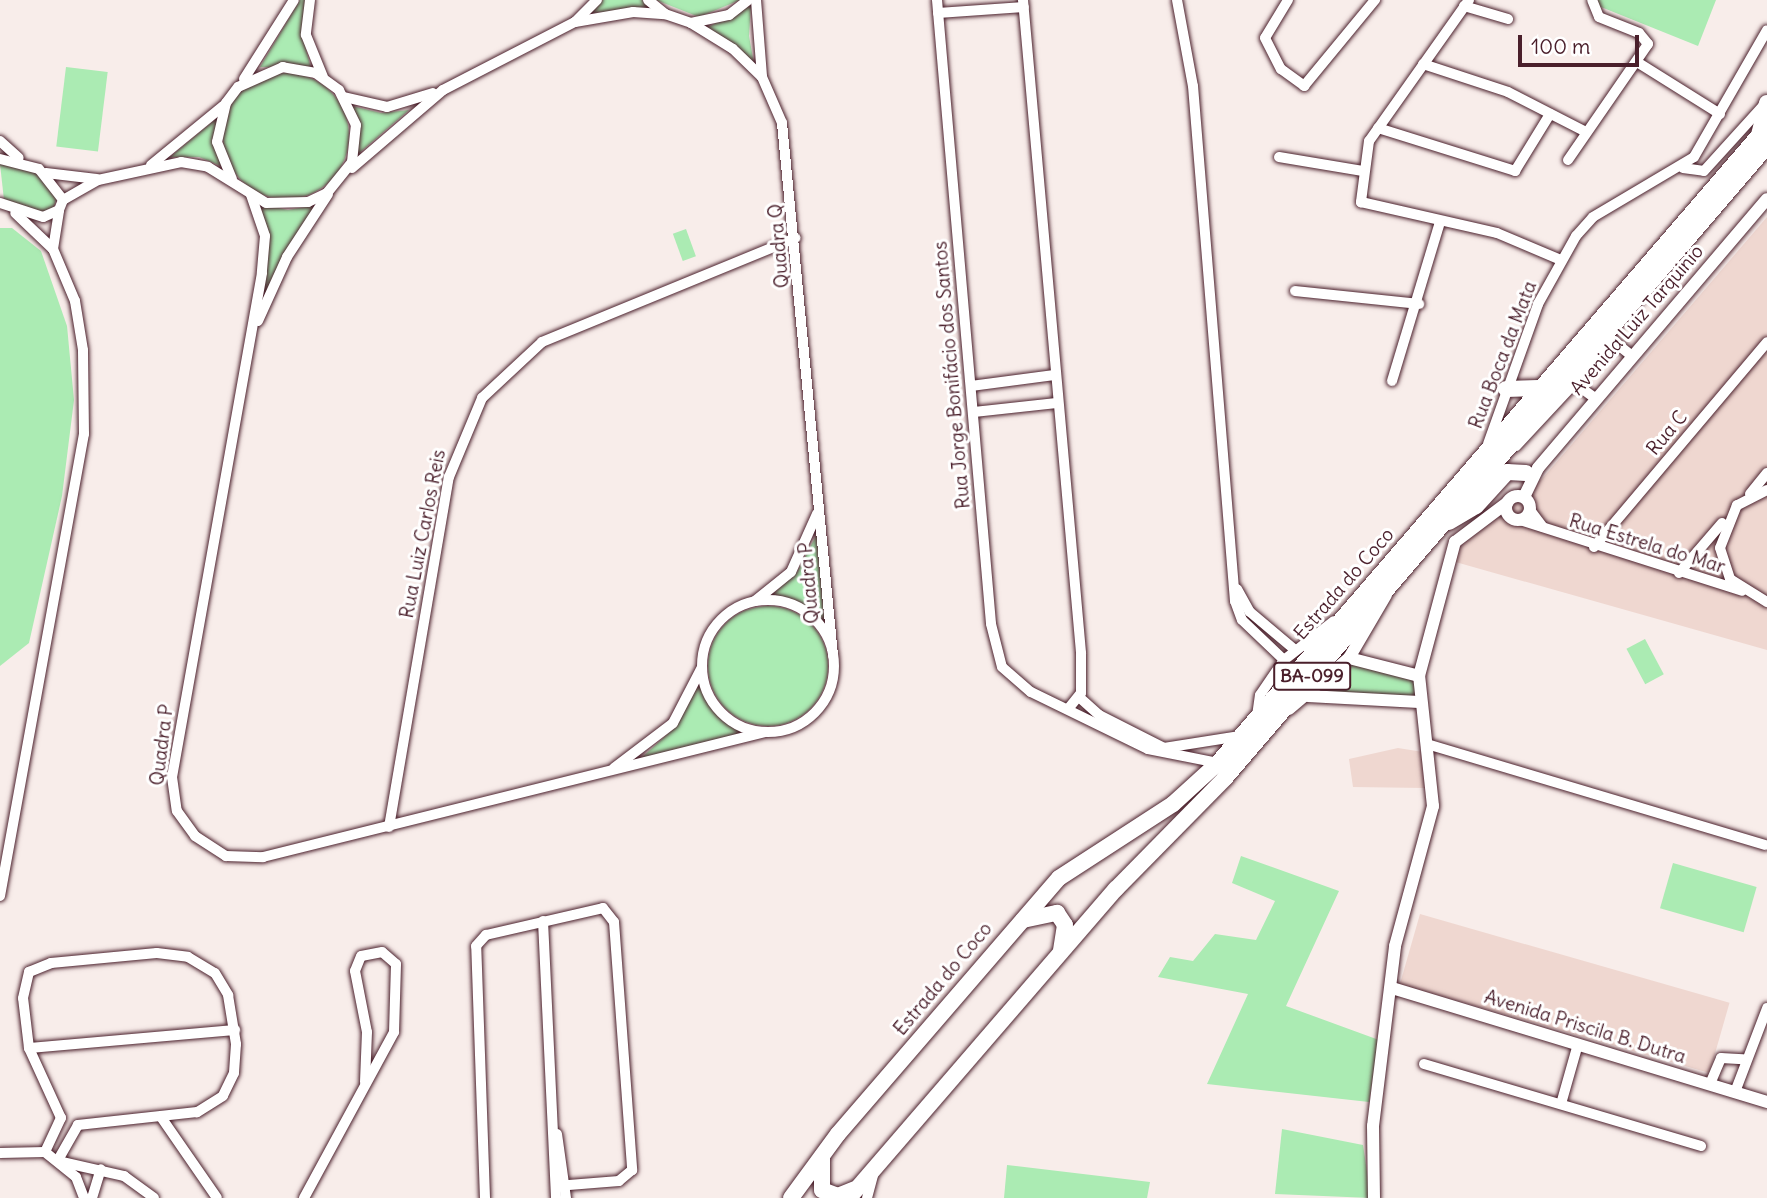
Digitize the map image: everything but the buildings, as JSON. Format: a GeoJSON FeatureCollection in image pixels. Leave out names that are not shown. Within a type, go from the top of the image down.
{"type":"FeatureCollection","features":[{"type":"Feature","properties":{"kind":"highway"},"geometry":{"type":"LineString","coordinates":[[1764,136],[1767,103]]}},
{"type":"Feature","properties":{"kind":"highway","name":"Estrada do Coco"},"geometry":{"type":"LineString","coordinates":[[791,1198],[824,1151],[1017,923],[1059,878],[1165,810],[1218,763],[1492,453],[1609,338],[1764,136]]}},
{"type":"Feature","properties":{"kind":"highway","name":"Estrada do Coco"},"geometry":{"type":"LineString","coordinates":[[857,1195],[876,1164],[1060,951],[1277,717],[1391,584],[1440,526],[1538,388],[1764,136]]}},
{"type":"Feature","properties":{"kind":"highway"},"geometry":{"type":"LineString","coordinates":[[1506,389],[1538,388]]}},
{"type":"Feature","properties":{"kind":"highway"},"geometry":{"type":"LineString","coordinates":[[1440,526],[1476,506],[1507,472],[1532,470]]}},
{"type":"Feature","properties":{"kind":"highway"},"geometry":{"type":"LineString","coordinates":[[1017,923],[1057,913],[1065,925],[1060,951]]}},
{"type":"Feature","properties":{"kind":"highway"},"geometry":{"type":"LineString","coordinates":[[824,1151],[822,1191],[838,1196],[857,1195]]}},
{"type":"Feature","properties":{"kind":"street"},"geometry":{"type":"LineString","coordinates":[[150,166],[226,103],[294,0]]}},
{"type":"Feature","properties":{"kind":"street"},"geometry":{"type":"LineString","coordinates":[[310,0],[306,35],[323,77],[344,97],[387,107],[443,90],[575,22],[633,12],[665,14]]}},
{"type":"Feature","properties":{"kind":"street"},"geometry":{"type":"LineString","coordinates":[[575,22],[597,0]]}},
{"type":"Feature","properties":{"kind":"street"},"geometry":{"type":"LineString","coordinates":[[648,0],[665,14]]}},
{"type":"Feature","properties":{"kind":"street"},"geometry":{"type":"LineString","coordinates":[[691,23],[729,15],[748,0]]}},
{"type":"Feature","properties":{"kind":"street"},"geometry":{"type":"LineString","coordinates":[[756,0],[762,78]]}},
{"type":"Feature","properties":{"kind":"street","name":"Rua Jorge Bonifácio dos Santos"},"geometry":{"type":"LineString","coordinates":[[937,0],[996,650],[1012,680],[1124,734]]}},
{"type":"Feature","properties":{"kind":"street"},"geometry":{"type":"LineString","coordinates":[[1177,0],[1193,86],[1234,582],[1241,608],[1284,660]]}},
{"type":"Feature","properties":{"kind":"street"},"geometry":{"type":"LineString","coordinates":[[1288,0],[1268,30],[1265,40],[1294,81],[1304,86],[1323,70],[1375,0]]}},
{"type":"Feature","properties":{"kind":"street"},"geometry":{"type":"LineString","coordinates":[[1568,160],[1637,62],[1645,37],[1599,17],[1592,0]]}},
{"type":"Feature","properties":{"kind":"street"},"geometry":{"type":"LineString","coordinates":[[938,13],[1023,3],[1054,375],[1081,653],[1079,698],[1068,709]]}},
{"type":"Feature","properties":{"kind":"street"},"geometry":{"type":"LineString","coordinates":[[1508,19],[1467,3],[1378,128],[1363,171],[1360,196],[1366,207],[1507,236],[1561,260]]}},
{"type":"Feature","properties":{"kind":"street","name":"Quadra Q"},"geometry":{"type":"LineString","coordinates":[[665,14],[691,23],[733,49],[762,78],[782,122],[796,238],[819,506]]}},
{"type":"Feature","properties":{"kind":"street","name":"Rua Boca da Mata"},"geometry":{"type":"LineString","coordinates":[[1492,453],[1506,389],[1561,260],[1593,217],[1684,168],[1720,114],[1767,30]]}},
{"type":"Feature","properties":{"kind":"street"},"geometry":{"type":"LineString","coordinates":[[1637,62],[1720,114]]}},
{"type":"Feature","properties":{"kind":"street"},"geometry":{"type":"LineString","coordinates":[[1423,64],[1508,92],[1586,132]]}},
{"type":"Feature","properties":{"kind":"street"},"geometry":{"type":"LineString","coordinates":[[238,87],[283,67],[323,77]]}},
{"type":"Feature","properties":{"kind":"street"},"geometry":{"type":"LineString","coordinates":[[252,334],[287,257],[332,188],[443,90]]}},
{"type":"Feature","properties":{"kind":"street"},"geometry":{"type":"LineString","coordinates":[[342,179],[356,144],[344,97]]}},
{"type":"Feature","properties":{"kind":"street"},"geometry":{"type":"LineString","coordinates":[[226,103],[217,142],[232,179]]}},
{"type":"Feature","properties":{"kind":"street"},"geometry":{"type":"LineString","coordinates":[[1684,168],[1704,172],[1767,103]]}},
{"type":"Feature","properties":{"kind":"street"},"geometry":{"type":"LineString","coordinates":[[1378,128],[1515,170],[1550,114]]}},
{"type":"Feature","properties":{"kind":"street"},"geometry":{"type":"LineString","coordinates":[[0,141],[25,163],[44,173],[98,180]]}},
{"type":"Feature","properties":{"kind":"street"},"geometry":{"type":"LineString","coordinates":[[1279,157],[1363,171]]}},
{"type":"Feature","properties":{"kind":"street"},"geometry":{"type":"LineString","coordinates":[[0,159],[25,163]]}},
{"type":"Feature","properties":{"kind":"street"},"geometry":{"type":"LineString","coordinates":[[15,213],[43,217],[98,180],[150,166],[193,162],[232,179],[251,195],[287,205],[332,188]]}},
{"type":"Feature","properties":{"kind":"street"},"geometry":{"type":"LineString","coordinates":[[44,173],[61,205],[52,249]]}},
{"type":"Feature","properties":{"kind":"street","name":"Quadra P"},"geometry":{"type":"LineString","coordinates":[[251,195],[265,236],[252,334],[174,757],[177,811],[209,848],[244,858],[389,827],[765,733]]}},
{"type":"Feature","properties":{"kind":"street","name":"Avenida Luiz Tarquinio"},"geometry":{"type":"LineString","coordinates":[[1374,1198],[1373,1126],[1400,921],[1433,806],[1430,746],[1419,702],[1419,676],[1455,542],[1515,499],[1532,470],[1767,199]]}},
{"type":"Feature","properties":{"kind":"street"},"geometry":{"type":"LineString","coordinates":[[0,203],[15,213],[52,249],[79,319],[83,434],[0,896]]}},
{"type":"Feature","properties":{"kind":"street"},"geometry":{"type":"LineString","coordinates":[[1392,381],[1419,304],[1440,222]]}},
{"type":"Feature","properties":{"kind":"street","name":"Rua Luiz Carlos Reis"},"geometry":{"type":"LineString","coordinates":[[389,827],[449,477],[482,398],[542,342],[796,238]]}},
{"type":"Feature","properties":{"kind":"street"},"geometry":{"type":"LineString","coordinates":[[1295,290],[1419,304]]}},
{"type":"Feature","properties":{"kind":"street"},"geometry":{"type":"LineString","coordinates":[[1492,453],[1530,436],[1577,385],[1609,338],[1632,356]]}},
{"type":"Feature","properties":{"kind":"street","name":"Rua C"},"geometry":{"type":"LineString","coordinates":[[1594,547],[1767,342]]}},
{"type":"Feature","properties":{"kind":"street"},"geometry":{"type":"LineString","coordinates":[[971,386],[1054,375]]}},
{"type":"Feature","properties":{"kind":"street"},"geometry":{"type":"LineString","coordinates":[[1577,385],[1596,399]]}},
{"type":"Feature","properties":{"kind":"street"},"geometry":{"type":"LineString","coordinates":[[974,412],[1057,403]]}},
{"type":"Feature","properties":{"kind":"street"},"geometry":{"type":"LineString","coordinates":[[1679,573],[1767,473]]}},
{"type":"Feature","properties":{"kind":"street"},"geometry":{"type":"LineString","coordinates":[[1748,497],[1767,490]]}},
{"type":"Feature","properties":{"kind":"street"},"geometry":{"type":"LineString","coordinates":[[1485,518],[1515,518],[1530,510],[1515,499]]}},
{"type":"Feature","properties":{"kind":"street"},"geometry":{"type":"LineString","coordinates":[[1515,499],[1515,518]]}},
{"type":"Feature","properties":{"kind":"street"},"geometry":{"type":"LineString","coordinates":[[606,774],[673,723],[701,669],[703,650],[722,618],[755,601],[792,572],[819,506]]}},
{"type":"Feature","properties":{"kind":"street","name":"Quadra P"},"geometry":{"type":"LineString","coordinates":[[819,506],[834,656]]}},
{"type":"Feature","properties":{"kind":"street","name":"Rua Estrela do Mar"},"geometry":{"type":"LineString","coordinates":[[1530,510],[1543,528]]}},
{"type":"Feature","properties":{"kind":"street"},"geometry":{"type":"LineString","coordinates":[[1728,516],[1720,548],[1742,592]]}},
{"type":"Feature","properties":{"kind":"street","name":"Rua Estrela do Mar"},"geometry":{"type":"LineString","coordinates":[[1515,518],[1594,547],[1767,602]]}},
{"type":"Feature","properties":{"kind":"street"},"geometry":{"type":"LineString","coordinates":[[1277,717],[1308,696],[1349,658],[1391,584]]}},
{"type":"Feature","properties":{"kind":"street"},"geometry":{"type":"LineString","coordinates":[[701,669],[714,706],[728,720],[765,733],[785,730],[818,710],[828,694],[834,656],[806,612],[755,601]]}},
{"type":"Feature","properties":{"kind":"street"},"geometry":{"type":"LineString","coordinates":[[1241,608],[1294,649]]}},
{"type":"Feature","properties":{"kind":"street"},"geometry":{"type":"LineString","coordinates":[[1258,718],[1260,695],[1284,660],[1294,649],[1350,612]]}},
{"type":"Feature","properties":{"kind":"street"},"geometry":{"type":"LineString","coordinates":[[1274,651],[1283,640]]}},
{"type":"Feature","properties":{"kind":"street"},"geometry":{"type":"LineString","coordinates":[[1349,658],[1419,676]]}},
{"type":"Feature","properties":{"kind":"street"},"geometry":{"type":"LineString","coordinates":[[1308,696],[1419,702]]}},
{"type":"Feature","properties":{"kind":"street"},"geometry":{"type":"LineString","coordinates":[[1079,698],[1124,734],[1159,750],[1218,763]]}},
{"type":"Feature","properties":{"kind":"street"},"geometry":{"type":"LineString","coordinates":[[1159,750],[1179,750],[1241,736]]}},
{"type":"Feature","properties":{"kind":"street"},"geometry":{"type":"LineString","coordinates":[[1430,746],[1765,845]]}},
{"type":"Feature","properties":{"kind":"street"},"geometry":{"type":"LineString","coordinates":[[485,1198],[476,946],[486,935],[603,908],[614,922],[632,1170],[619,1181],[556,1186]]}},
{"type":"Feature","properties":{"kind":"street"},"geometry":{"type":"LineString","coordinates":[[543,921],[557,1133],[556,1198]]}},
{"type":"Feature","properties":{"kind":"street"},"geometry":{"type":"LineString","coordinates":[[304,1198],[394,1032],[399,988],[396,964],[382,952],[361,956],[355,971],[368,1048],[365,1082]]}},
{"type":"Feature","properties":{"kind":"street"},"geometry":{"type":"LineString","coordinates":[[157,953],[188,957],[215,973],[228,995],[234,1030],[237,1060],[223,1096],[197,1112],[78,1125],[61,1118],[29,1048],[23,998],[29,972],[51,963],[157,953]]}},
{"type":"Feature","properties":{"kind":"street","name":"Avenida Priscila B. Dutra"},"geometry":{"type":"LineString","coordinates":[[1392,988],[1767,1102]]}},
{"type":"Feature","properties":{"kind":"street"},"geometry":{"type":"LineString","coordinates":[[1735,1092],[1743,1059],[1767,1008]]}},
{"type":"Feature","properties":{"kind":"street"},"geometry":{"type":"LineString","coordinates":[[29,1048],[234,1030]]}},
{"type":"Feature","properties":{"kind":"street"},"geometry":{"type":"LineString","coordinates":[[1561,1104],[1578,1044]]}},
{"type":"Feature","properties":{"kind":"street"},"geometry":{"type":"LineString","coordinates":[[368,1048],[384,1052]]}},
{"type":"Feature","properties":{"kind":"street"},"geometry":{"type":"LineString","coordinates":[[1710,1084],[1721,1058],[1743,1059]]}},
{"type":"Feature","properties":{"kind":"street"},"geometry":{"type":"LineString","coordinates":[[1424,1064],[1701,1146]]}},
{"type":"Feature","properties":{"kind":"street"},"geometry":{"type":"LineString","coordinates":[[171,1131],[173,1115]]}},
{"type":"Feature","properties":{"kind":"street"},"geometry":{"type":"LineString","coordinates":[[160,1117],[217,1198]]}},
{"type":"Feature","properties":{"kind":"street"},"geometry":{"type":"LineString","coordinates":[[45,1153],[61,1118]]}},
{"type":"Feature","properties":{"kind":"street"},"geometry":{"type":"LineString","coordinates":[[60,1161],[78,1125]]}},
{"type":"Feature","properties":{"kind":"street"},"geometry":{"type":"LineString","coordinates":[[557,1133],[567,1186],[566,1198]]}},
{"type":"Feature","properties":{"kind":"street"},"geometry":{"type":"LineString","coordinates":[[0,1153],[45,1153],[60,1161],[101,1169],[138,1183],[154,1198]]}},
{"type":"Feature","properties":{"kind":"street"},"geometry":{"type":"LineString","coordinates":[[60,1161],[84,1198]]}},
{"type":"Feature","properties":{"kind":"street"},"geometry":{"type":"LineString","coordinates":[[92,1198],[101,1169]]}},
{"type":"Feature","properties":{"kind":"shaded area"},"geometry":{"type":"Polygon","coordinates":[[[1767,217],[1767,650],[1452,561],[1465,535],[1542,479],[1767,217]]]}},
{"type":"Feature","properties":{"kind":"shaded area"},"geometry":{"type":"Polygon","coordinates":[[[1398,748],[1423,752],[1425,788],[1353,787],[1349,759],[1398,748]]]}},
{"type":"Feature","properties":{"kind":"shaded area"},"geometry":{"type":"Polygon","coordinates":[[[1420,914],[1730,1003],[1709,1073],[1400,984],[1420,914]]]}},
{"type":"Feature","properties":{"kind":"green space"},"geometry":{"type":"Polygon","coordinates":[[[300,0],[306,0],[302,35],[311,68],[260,67],[300,0]]]}},
{"type":"Feature","properties":{"kind":"green space"},"geometry":{"type":"Polygon","coordinates":[[[603,0],[642,0],[650,9],[591,13],[603,0]]]}},
{"type":"Feature","properties":{"kind":"green space"},"geometry":{"type":"Polygon","coordinates":[[[656,0],[740,0],[699,17],[656,0]]]}},
{"type":"Feature","properties":{"kind":"green space"},"geometry":{"type":"Polygon","coordinates":[[[1598,0],[1716,0],[1698,46],[1596,5],[1598,0]]]}},
{"type":"Feature","properties":{"kind":"green space"},"geometry":{"type":"Polygon","coordinates":[[[751,5],[749,36],[754,64],[708,27],[751,5]]]}},
{"type":"Feature","properties":{"kind":"green space"},"geometry":{"type":"Polygon","coordinates":[[[66,67],[108,72],[98,152],[56,146],[66,67]]]}},
{"type":"Feature","properties":{"kind":"green space"},"geometry":{"type":"Polygon","coordinates":[[[286,73],[310,78],[331,91],[344,112],[349,136],[344,160],[331,181],[310,194],[286,199],[262,194],[241,181],[228,160],[223,136],[228,112],[241,91],[262,78],[286,73]]]}},
{"type":"Feature","properties":{"kind":"green space"},"geometry":{"type":"Polygon","coordinates":[[[352,106],[381,113],[409,110],[358,154],[352,106]]]}},
{"type":"Feature","properties":{"kind":"green space"},"geometry":{"type":"Polygon","coordinates":[[[217,118],[221,166],[199,157],[170,157],[217,118]]]}},
{"type":"Feature","properties":{"kind":"green space"},"geometry":{"type":"Polygon","coordinates":[[[0,164],[36,172],[57,196],[53,209],[44,213],[4,200],[0,164]]]}},
{"type":"Feature","properties":{"kind":"green space"},"geometry":{"type":"Polygon","coordinates":[[[260,204],[288,210],[315,205],[262,304],[269,241],[260,204]]]}},
{"type":"Feature","properties":{"kind":"green space"},"geometry":{"type":"Polygon","coordinates":[[[0,228],[12,228],[41,251],[67,326],[74,400],[62,496],[29,643],[0,666],[0,228]]]}},
{"type":"Feature","properties":{"kind":"green space"},"geometry":{"type":"Polygon","coordinates":[[[686,229],[696,256],[683,261],[673,234],[686,229]]]}},
{"type":"Feature","properties":{"kind":"green space"},"geometry":{"type":"Polygon","coordinates":[[[817,534],[825,626],[804,606],[771,596],[797,572],[817,534]]]}},
{"type":"Feature","properties":{"kind":"green space"},"geometry":{"type":"Polygon","coordinates":[[[768,606],[791,611],[810,624],[823,643],[828,666],[823,689],[810,708],[791,721],[768,726],[745,721],[726,708],[713,689],[708,666],[713,643],[726,624],[745,611],[768,606]]]}},
{"type":"Feature","properties":{"kind":"green space"},"geometry":{"type":"Polygon","coordinates":[[[1645,639],[1664,674],[1645,684],[1626,649],[1645,639]]]}},
{"type":"Feature","properties":{"kind":"green space"},"geometry":{"type":"Polygon","coordinates":[[[1351,664],[1416,679],[1415,699],[1326,694],[1324,689],[1351,664]]]}},
{"type":"Feature","properties":{"kind":"green space"},"geometry":{"type":"Polygon","coordinates":[[[700,683],[715,712],[748,734],[638,761],[672,730],[700,683]]]}},
{"type":"Feature","properties":{"kind":"green space"},"geometry":{"type":"Polygon","coordinates":[[[1241,856],[1339,891],[1286,1006],[1379,1040],[1369,1102],[1207,1084],[1248,994],[1158,977],[1170,957],[1193,961],[1215,934],[1256,940],[1275,901],[1232,883],[1241,856]]]}},
{"type":"Feature","properties":{"kind":"green space"},"geometry":{"type":"Polygon","coordinates":[[[1673,863],[1757,887],[1744,932],[1660,908],[1673,863]]]}},
{"type":"Feature","properties":{"kind":"green space"},"geometry":{"type":"Polygon","coordinates":[[[1282,1129],[1363,1145],[1371,1198],[1275,1194],[1282,1129]]]}},
{"type":"Feature","properties":{"kind":"green space"},"geometry":{"type":"Polygon","coordinates":[[[1007,1165],[1150,1182],[1147,1198],[1004,1198],[1007,1165]]]}}]}
